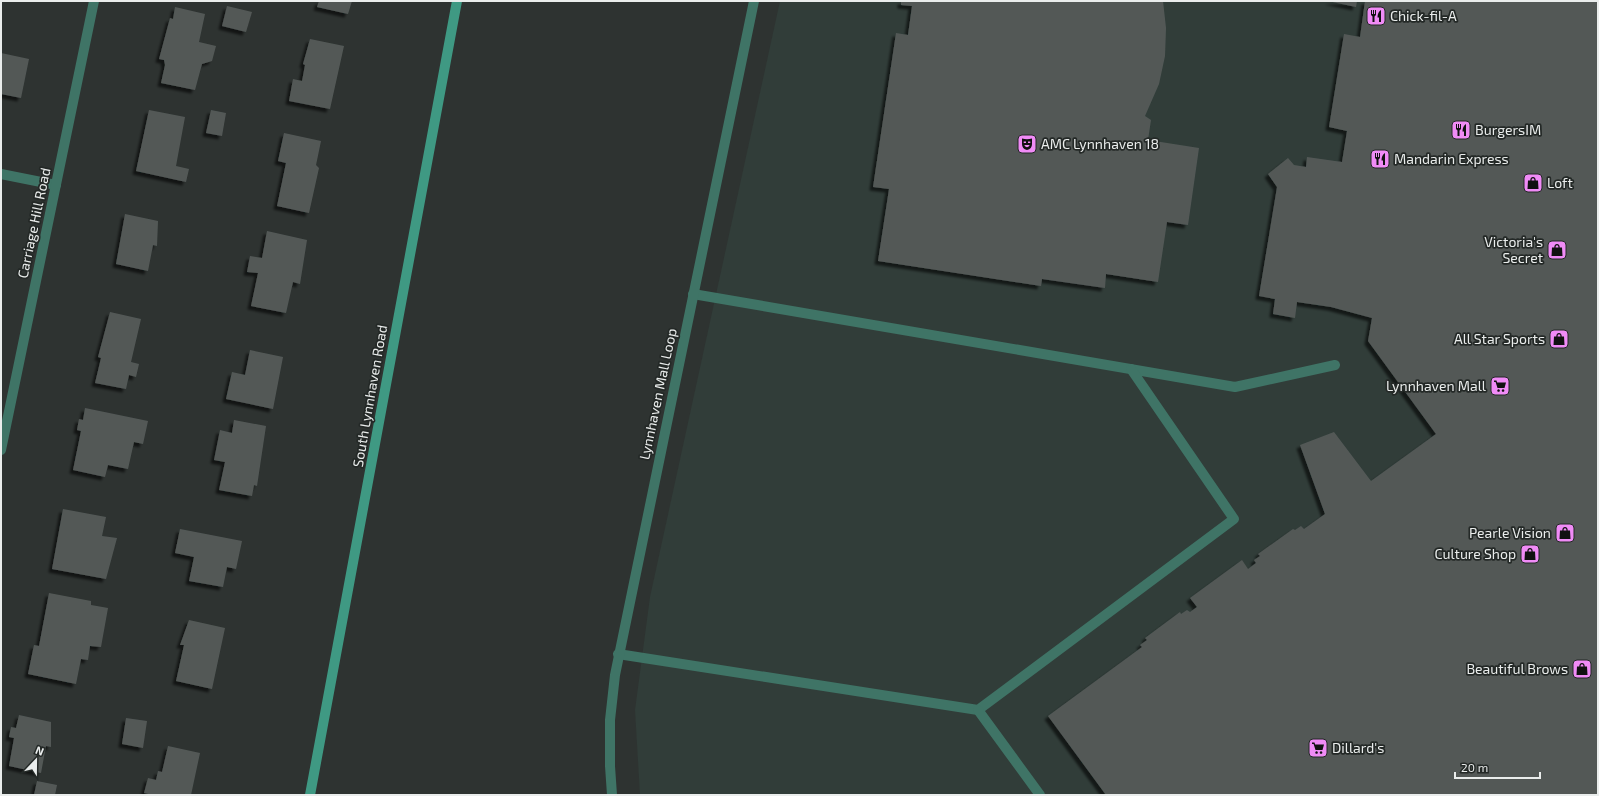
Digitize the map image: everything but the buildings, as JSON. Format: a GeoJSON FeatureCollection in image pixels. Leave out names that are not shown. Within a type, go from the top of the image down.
{"type":"FeatureCollection","features":[{"type":"Feature","properties":{"kind":"street","name":"Carriage Hill Road"},"geometry":{"type":"LineString","coordinates":[[1,450],[94,1]]}},
{"type":"Feature","properties":{"kind":"street","name":"South Lynnhaven Road"},"geometry":{"type":"LineString","coordinates":[[310,795],[457,1]]}},
{"type":"Feature","properties":{"kind":"street","name":"Lynnhaven Mall Loop"},"geometry":{"type":"LineString","coordinates":[[612,795],[610,766],[610,720],[618,654],[754,1]]}},
{"type":"Feature","properties":{"kind":"street"},"geometry":{"type":"LineString","coordinates":[[1,174],[56,185]]}},
{"type":"Feature","properties":{"kind":"street"},"geometry":{"type":"LineString","coordinates":[[693,294],[1235,387],[1335,365]]}},
{"type":"Feature","properties":{"kind":"street"},"geometry":{"type":"LineString","coordinates":[[978,710],[1234,519],[1131,369]]}},
{"type":"Feature","properties":{"kind":"street"},"geometry":{"type":"LineString","coordinates":[[618,654],[978,710],[1040,795]]}},
{"type":"Feature","properties":{"kind":"shaded area","name":"Lynnhaven Mall"},"geometry":{"type":"Polygon","coordinates":[[[780,1],[1598,1],[1598,795],[640,795],[635,710],[650,597],[780,1]]]}},
{"type":"Feature","properties":{"kind":"place","name":"Chick-fil-A"},"geometry":{"type":"Point","coordinates":[1376,16]}},
{"type":"Feature","properties":{"kind":"place","name":"BurgersIM"},"geometry":{"type":"Point","coordinates":[1461,130]}},
{"type":"Feature","properties":{"kind":"place","name":"AMC Lynnhaven 18"},"geometry":{"type":"Point","coordinates":[1027,144]}},
{"type":"Feature","properties":{"kind":"place","name":"Mandarin Express"},"geometry":{"type":"Point","coordinates":[1380,159]}},
{"type":"Feature","properties":{"kind":"place","name":"Loft"},"geometry":{"type":"Point","coordinates":[1533,183]}},
{"type":"Feature","properties":{"kind":"place","name":"Victoria's Secret"},"geometry":{"type":"Point","coordinates":[1557,250]}},
{"type":"Feature","properties":{"kind":"place","name":"All Star Sports"},"geometry":{"type":"Point","coordinates":[1559,339]}},
{"type":"Feature","properties":{"kind":"place","name":"Lynnhaven Mall"},"geometry":{"type":"Point","coordinates":[1500,386]}},
{"type":"Feature","properties":{"kind":"place","name":"Pearle Vision"},"geometry":{"type":"Point","coordinates":[1565,533]}},
{"type":"Feature","properties":{"kind":"place","name":"Culture Shop"},"geometry":{"type":"Point","coordinates":[1530,554]}},
{"type":"Feature","properties":{"kind":"place","name":"Beautiful Brows"},"geometry":{"type":"Point","coordinates":[1582,669]}},
{"type":"Feature","properties":{"kind":"place","name":"Dillard's"},"geometry":{"type":"Point","coordinates":[1318,748]}}]}
